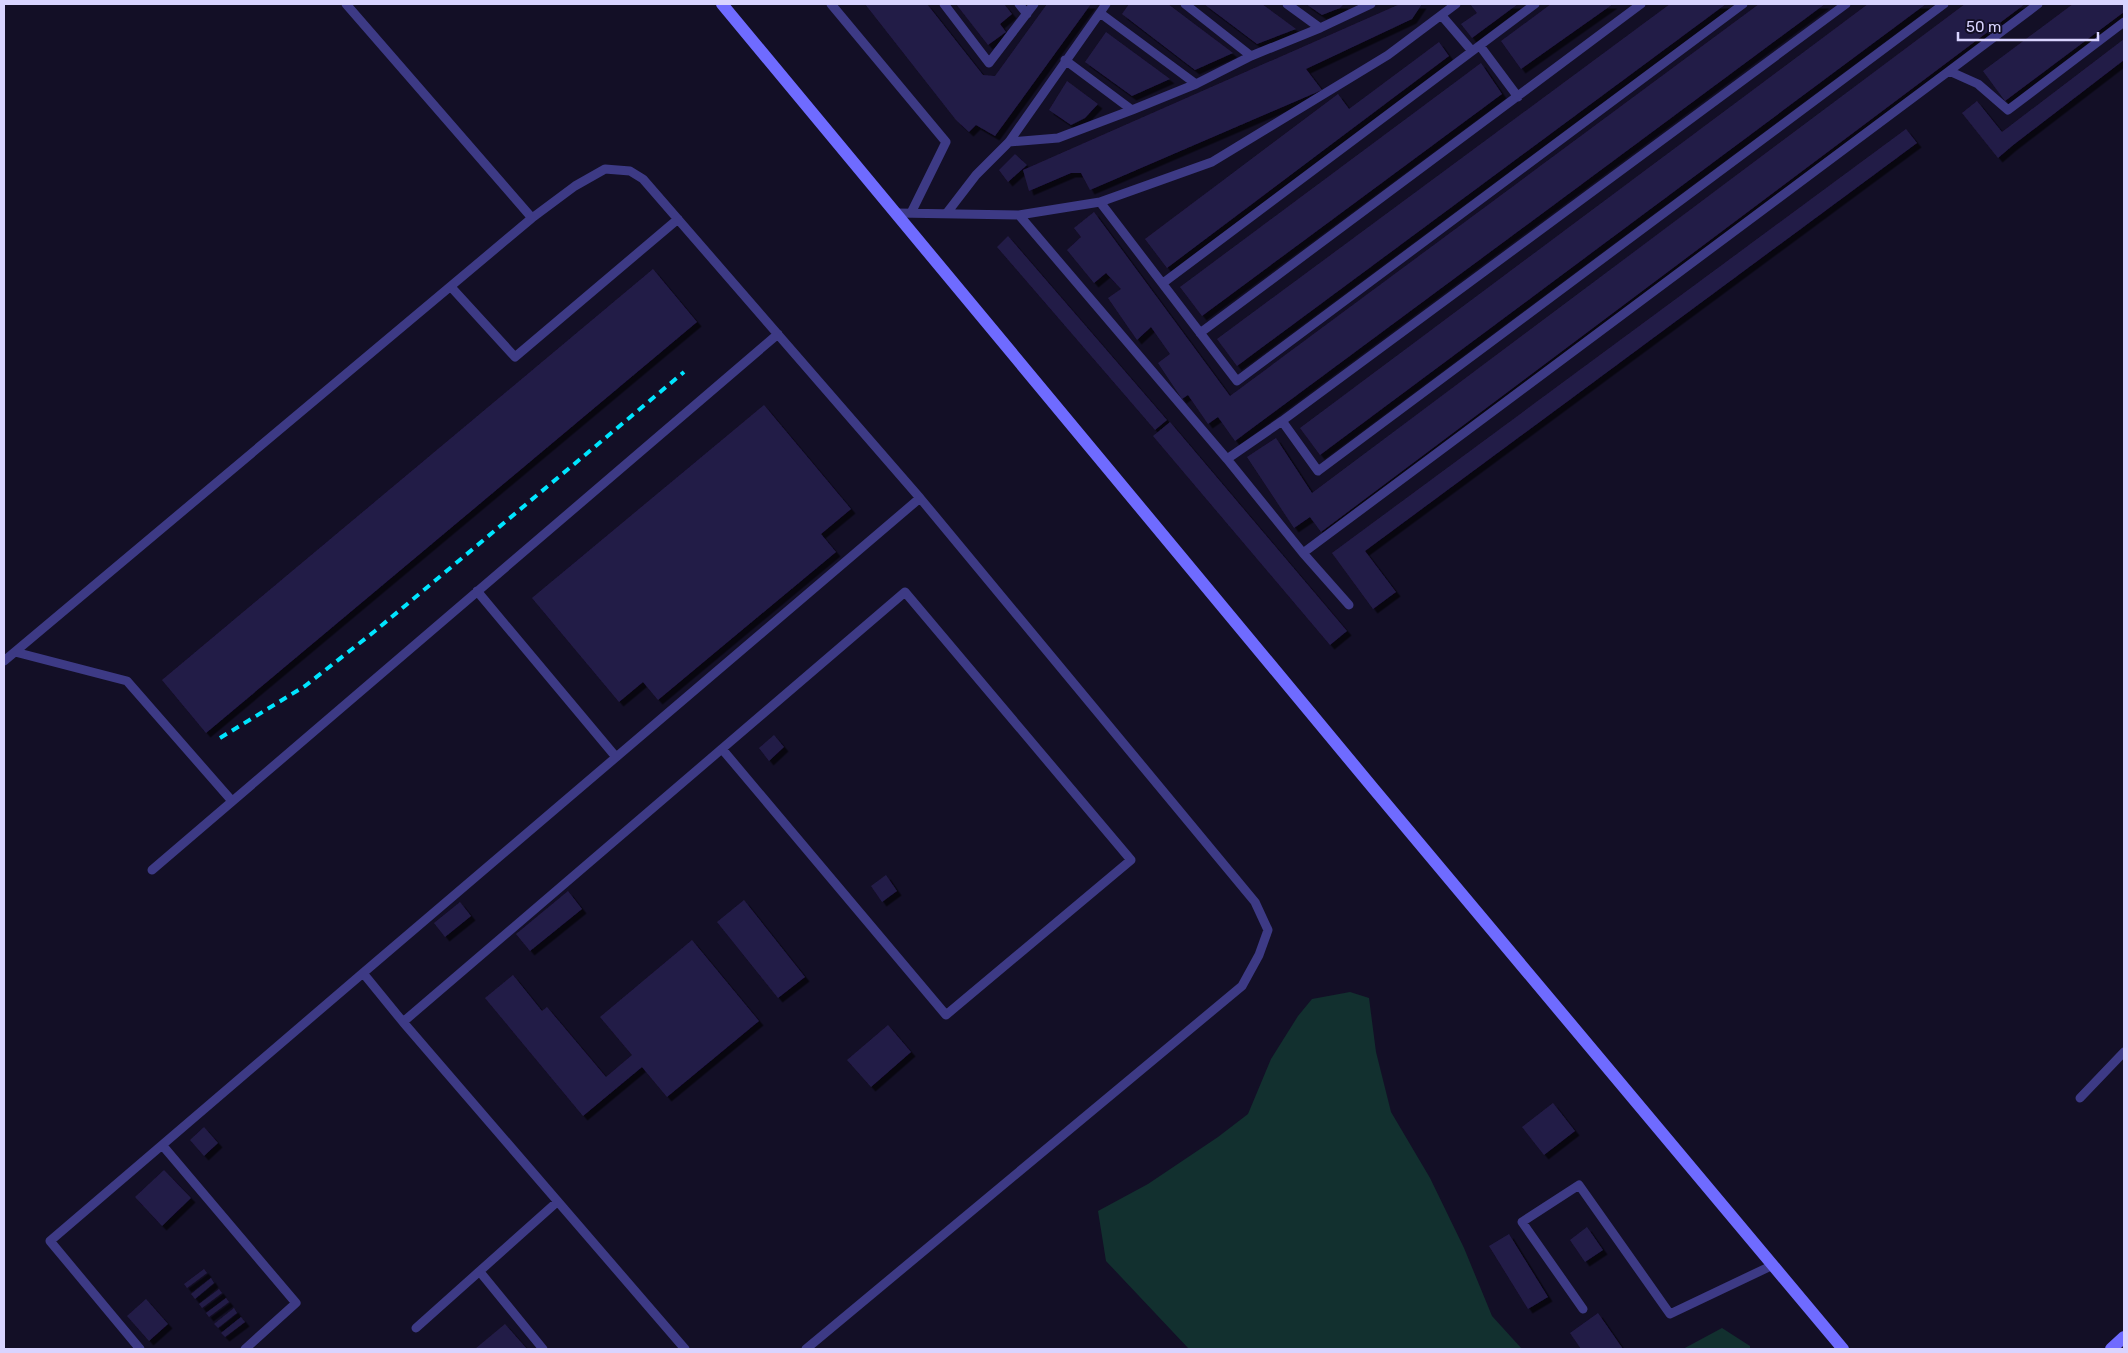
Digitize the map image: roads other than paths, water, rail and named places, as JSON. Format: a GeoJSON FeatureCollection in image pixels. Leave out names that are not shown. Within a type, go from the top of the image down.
{"type":"FeatureCollection","features":[{"type":"Feature","properties":{"kind":"street"},"geometry":{"type":"LineString","coordinates":[[722,4],[1843,1349]]}},
{"type":"Feature","properties":{"kind":"street"},"geometry":{"type":"LineString","coordinates":[[2111,1349],[2124,1337]]}},
{"type":"Feature","properties":{"kind":"lane"},"geometry":{"type":"LineString","coordinates":[[346,4],[532,218]]}},
{"type":"Feature","properties":{"kind":"lane"},"geometry":{"type":"LineString","coordinates":[[831,4],[946,142],[912,213]]}},
{"type":"Feature","properties":{"kind":"lane"},"geometry":{"type":"LineString","coordinates":[[944,4],[989,63],[1034,4]]}},
{"type":"Feature","properties":{"kind":"lane"},"geometry":{"type":"LineString","coordinates":[[1019,4],[1027,14]]}},
{"type":"Feature","properties":{"kind":"lane"},"geometry":{"type":"LineString","coordinates":[[946,214],[976,175],[1009,142],[1106,4]]}},
{"type":"Feature","properties":{"kind":"lane"},"geometry":{"type":"LineString","coordinates":[[1185,4],[1251,56]]}},
{"type":"Feature","properties":{"kind":"lane"},"geometry":{"type":"LineString","coordinates":[[1288,4],[1320,28]]}},
{"type":"Feature","properties":{"kind":"lane"},"geometry":{"type":"LineString","coordinates":[[1009,142],[1058,138],[1132,110],[1196,84],[1251,56],[1320,28],[1371,4]]}},
{"type":"Feature","properties":{"kind":"lane"},"geometry":{"type":"LineString","coordinates":[[897,214],[1019,215],[1100,202],[1212,162],[1388,55],[1456,4]]}},
{"type":"Feature","properties":{"kind":"lane"},"geometry":{"type":"LineString","coordinates":[[1163,283],[1535,4]]}},
{"type":"Feature","properties":{"kind":"lane"},"geometry":{"type":"LineString","coordinates":[[1200,333],[1641,4]]}},
{"type":"Feature","properties":{"kind":"lane"},"geometry":{"type":"LineString","coordinates":[[1100,202],[1237,381],[1743,4]]}},
{"type":"Feature","properties":{"kind":"lane"},"geometry":{"type":"LineString","coordinates":[[1227,459],[1282,421],[1846,4]]}},
{"type":"Feature","properties":{"kind":"lane"},"geometry":{"type":"LineString","coordinates":[[1282,421],[1318,471],[1944,4]]}},
{"type":"Feature","properties":{"kind":"lane"},"geometry":{"type":"LineString","coordinates":[[1303,553],[2038,4]]}},
{"type":"Feature","properties":{"kind":"lane"},"geometry":{"type":"LineString","coordinates":[[1100,13],[1196,84]]}},
{"type":"Feature","properties":{"kind":"lane"},"geometry":{"type":"LineString","coordinates":[[1442,16],[1472,52]]}},
{"type":"Feature","properties":{"kind":"lane"},"geometry":{"type":"LineString","coordinates":[[1949,71],[1978,84],[2008,110],[2124,22]]}},
{"type":"Feature","properties":{"kind":"lane"},"geometry":{"type":"LineString","coordinates":[[1480,46],[1518,97]]}},
{"type":"Feature","properties":{"kind":"lane"},"geometry":{"type":"LineString","coordinates":[[1065,60],[1132,110]]}},
{"type":"Feature","properties":{"kind":"lane"},"geometry":{"type":"LineString","coordinates":[[4,662],[532,218],[575,186],[605,169],[630,171],[643,179],[920,498],[1255,902],[1268,930],[1259,955],[1242,986],[806,1349]]}},
{"type":"Feature","properties":{"kind":"lane"},"geometry":{"type":"LineString","coordinates":[[1019,215],[1227,459],[1303,553],[1349,605]]}},
{"type":"Feature","properties":{"kind":"lane"},"geometry":{"type":"LineString","coordinates":[[451,287],[515,357],[678,219]]}},
{"type":"Feature","properties":{"kind":"lane"},"geometry":{"type":"LineString","coordinates":[[152,870],[778,334]]}},
{"type":"Feature","properties":{"kind":"lane"},"geometry":{"type":"LineString","coordinates":[[140,1349],[50,1242],[920,498]]}},
{"type":"Feature","properties":{"kind":"lane"},"geometry":{"type":"LineString","coordinates":[[477,591],[616,757]]}},
{"type":"Feature","properties":{"kind":"lane"},"geometry":{"type":"LineString","coordinates":[[403,1022],[905,592],[1131,860],[946,1016],[722,749]]}},
{"type":"Feature","properties":{"kind":"lane"},"geometry":{"type":"LineString","coordinates":[[15,652],[127,681],[232,801]]}},
{"type":"Feature","properties":{"kind":"lane"},"geometry":{"type":"LineString","coordinates":[[363,973],[685,1349]]}},
{"type":"Feature","properties":{"kind":"lane"},"geometry":{"type":"LineString","coordinates":[[2080,1098],[2124,1052]]}},
{"type":"Feature","properties":{"kind":"lane"},"geometry":{"type":"LineString","coordinates":[[163,1146],[296,1303],[245,1349]]}},
{"type":"Feature","properties":{"kind":"lane"},"geometry":{"type":"LineString","coordinates":[[1583,1309],[1522,1222],[1579,1185],[1670,1314],[1773,1265]]}},
{"type":"Feature","properties":{"kind":"lane"},"geometry":{"type":"LineString","coordinates":[[416,1328],[558,1202]]}},
{"type":"Feature","properties":{"kind":"lane"},"geometry":{"type":"LineString","coordinates":[[480,1272],[543,1349]]}},
{"type":"Feature","properties":{"kind":"railway"},"geometry":{"type":"LineString","coordinates":[[220,738],[305,686],[375,631],[684,372]]}}]}
